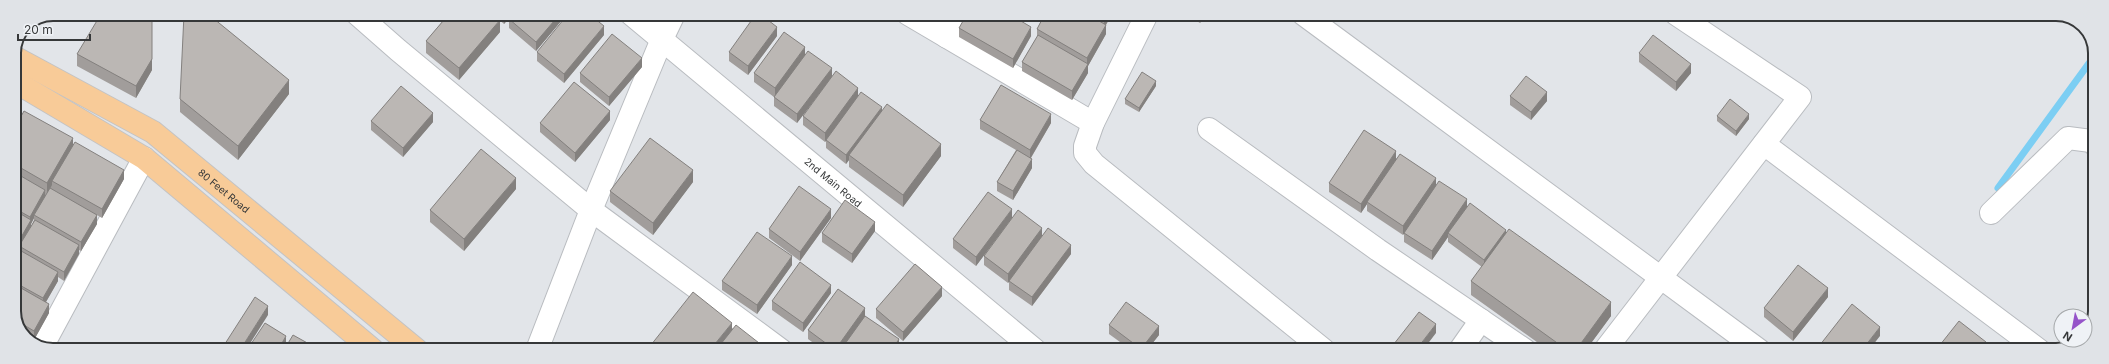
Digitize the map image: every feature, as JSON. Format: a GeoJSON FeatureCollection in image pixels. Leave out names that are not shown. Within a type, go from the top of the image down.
{"type":"FeatureCollection","features":[{"type":"Feature","properties":{"kind":"main road","name":"80 Feet Road"},"geometry":{"type":"LineString","coordinates":[[21,61],[153,132],[409,343]]}},
{"type":"Feature","properties":{"kind":"main road"},"geometry":{"type":"LineString","coordinates":[[21,87],[144,158],[365,343]]}},
{"type":"Feature","properties":{"kind":"street"},"geometry":{"type":"LineString","coordinates":[[365,21],[591,210],[772,343]]}},
{"type":"Feature","properties":{"kind":"street","name":"2nd Main Road"},"geometry":{"type":"LineString","coordinates":[[640,21],[1027,343]]}},
{"type":"Feature","properties":{"kind":"street"},"geometry":{"type":"LineString","coordinates":[[540,343],[591,210],[671,21]]}},
{"type":"Feature","properties":{"kind":"street"},"geometry":{"type":"LineString","coordinates":[[920,21],[1093,123]]}},
{"type":"Feature","properties":{"kind":"street"},"geometry":{"type":"LineString","coordinates":[[947,37],[955,21]]}},
{"type":"Feature","properties":{"kind":"street"},"geometry":{"type":"LineString","coordinates":[[1144,21],[1093,123],[1085,146],[1085,153],[1089,160],[1315,343]]}},
{"type":"Feature","properties":{"kind":"street"},"geometry":{"type":"LineString","coordinates":[[1312,21],[1749,343]]}},
{"type":"Feature","properties":{"kind":"street"},"geometry":{"type":"LineString","coordinates":[[1610,343],[1800,97],[1686,21]]}},
{"type":"Feature","properties":{"kind":"street"},"geometry":{"type":"LineString","coordinates":[[1209,129],[1378,250],[1515,343]]}},
{"type":"Feature","properties":{"kind":"street"},"geometry":{"type":"LineString","coordinates":[[1991,213],[2068,138],[2088,141]]}},
{"type":"Feature","properties":{"kind":"street"},"geometry":{"type":"LineString","coordinates":[[1764,144],[2030,343]]}},
{"type":"Feature","properties":{"kind":"street"},"geometry":{"type":"LineString","coordinates":[[45,342],[144,158]]}},
{"type":"Feature","properties":{"kind":"street"},"geometry":{"type":"LineString","coordinates":[[1465,343],[1481,320]]}},
{"type":"Feature","properties":{"kind":"building"},"geometry":{"type":"Polygon","coordinates":[[[97,21],[152,21],[152,59],[136,86],[77,54],[97,21]]]}},
{"type":"Feature","properties":{"kind":"building"},"geometry":{"type":"Polygon","coordinates":[[[184,21],[217,21],[289,80],[238,146],[180,99],[184,21]]]}},
{"type":"Feature","properties":{"kind":"building"},"geometry":{"type":"Polygon","coordinates":[[[443,21],[499,21],[459,68],[426,41],[443,21]]]}},
{"type":"Feature","properties":{"kind":"building"},"geometry":{"type":"Polygon","coordinates":[[[511,21],[554,21],[536,42],[511,21]]]}},
{"type":"Feature","properties":{"kind":"building"},"geometry":{"type":"Polygon","coordinates":[[[562,21],[598,21],[604,26],[564,74],[537,52],[562,21]]]}},
{"type":"Feature","properties":{"kind":"building"},"geometry":{"type":"Polygon","coordinates":[[[751,21],[769,21],[777,27],[748,66],[729,52],[751,21]]]}},
{"type":"Feature","properties":{"kind":"building"},"geometry":{"type":"Polygon","coordinates":[[[963,21],[1021,21],[1031,27],[1013,59],[959,28],[963,21]]]}},
{"type":"Feature","properties":{"kind":"building"},"geometry":{"type":"Polygon","coordinates":[[[1041,21],[1099,21],[1106,25],[1087,58],[1037,29],[1041,21]]]}},
{"type":"Feature","properties":{"kind":"building"},"geometry":{"type":"Polygon","coordinates":[[[784,32],[805,47],[775,88],[754,73],[784,32]]]}},
{"type":"Feature","properties":{"kind":"building"},"geometry":{"type":"Polygon","coordinates":[[[612,34],[642,58],[609,97],[580,73],[612,34]]]}},
{"type":"Feature","properties":{"kind":"building"},"geometry":{"type":"Polygon","coordinates":[[[1038,35],[1088,64],[1072,91],[1022,62],[1038,35]]]}},
{"type":"Feature","properties":{"kind":"building"},"geometry":{"type":"Polygon","coordinates":[[[1653,35],[1691,64],[1676,82],[1639,53],[1653,35]]]}},
{"type":"Feature","properties":{"kind":"building"},"geometry":{"type":"Polygon","coordinates":[[[808,51],[832,68],[797,114],[774,97],[808,51]]]}},
{"type":"Feature","properties":{"kind":"building"},"geometry":{"type":"Polygon","coordinates":[[[836,71],[858,88],[825,133],[803,116],[836,71]]]}},
{"type":"Feature","properties":{"kind":"building"},"geometry":{"type":"Polygon","coordinates":[[[1142,72],[1156,81],[1139,108],[1125,99],[1142,72]]]}},
{"type":"Feature","properties":{"kind":"building"},"geometry":{"type":"Polygon","coordinates":[[[1526,76],[1547,92],[1531,112],[1510,96],[1526,76]]]}},
{"type":"Feature","properties":{"kind":"building"},"geometry":{"type":"Polygon","coordinates":[[[574,82],[610,111],[575,153],[540,123],[574,82]]]}},
{"type":"Feature","properties":{"kind":"building"},"geometry":{"type":"Polygon","coordinates":[[[1001,85],[1051,114],[1030,150],[980,120],[1001,85]]]}},
{"type":"Feature","properties":{"kind":"building"},"geometry":{"type":"Polygon","coordinates":[[[401,86],[433,113],[403,148],[371,121],[401,86]]]}},
{"type":"Feature","properties":{"kind":"building"},"geometry":{"type":"Polygon","coordinates":[[[861,92],[882,107],[846,155],[826,140],[861,92]]]}},
{"type":"Feature","properties":{"kind":"building"},"geometry":{"type":"Polygon","coordinates":[[[1730,99],[1749,114],[1736,131],[1717,116],[1730,99]]]}},
{"type":"Feature","properties":{"kind":"building"},"geometry":{"type":"Polygon","coordinates":[[[887,104],[941,144],[903,195],[849,155],[887,104]]]}},
{"type":"Feature","properties":{"kind":"building"},"geometry":{"type":"Polygon","coordinates":[[[24,111],[73,138],[47,183],[21,168],[21,116],[24,111]]]}},
{"type":"Feature","properties":{"kind":"building"},"geometry":{"type":"Polygon","coordinates":[[[1364,130],[1396,151],[1361,204],[1329,183],[1364,130]]]}},
{"type":"Feature","properties":{"kind":"building"},"geometry":{"type":"Polygon","coordinates":[[[650,138],[693,170],[653,223],[610,191],[650,138]]]}},
{"type":"Feature","properties":{"kind":"building"},"geometry":{"type":"Polygon","coordinates":[[[75,142],[124,170],[102,209],[52,181],[75,142]]]}},
{"type":"Feature","properties":{"kind":"building"},"geometry":{"type":"Polygon","coordinates":[[[481,149],[516,178],[464,239],[430,210],[481,149]]]}},
{"type":"Feature","properties":{"kind":"building"},"geometry":{"type":"Polygon","coordinates":[[[1017,150],[1032,159],[1013,191],[997,182],[1017,150]]]}},
{"type":"Feature","properties":{"kind":"building"},"geometry":{"type":"Polygon","coordinates":[[[1400,154],[1436,178],[1403,226],[1367,202],[1400,154]]]}},
{"type":"Feature","properties":{"kind":"building"},"geometry":{"type":"Polygon","coordinates":[[[21,176],[45,190],[30,217],[21,212],[21,176]]]}},
{"type":"Feature","properties":{"kind":"building"},"geometry":{"type":"Polygon","coordinates":[[[1439,181],[1467,199],[1432,251],[1404,233],[1439,181]]]}},
{"type":"Feature","properties":{"kind":"building"},"geometry":{"type":"Polygon","coordinates":[[[799,186],[831,209],[800,252],[769,229],[799,186]]]}},
{"type":"Feature","properties":{"kind":"building"},"geometry":{"type":"Polygon","coordinates":[[[50,188],[97,215],[81,242],[34,215],[50,188]]]}},
{"type":"Feature","properties":{"kind":"building"},"geometry":{"type":"Polygon","coordinates":[[[988,192],[1012,209],[976,257],[953,239],[988,192]]]}},
{"type":"Feature","properties":{"kind":"building"},"geometry":{"type":"Polygon","coordinates":[[[845,200],[875,222],[852,254],[822,233],[845,200]]]}},
{"type":"Feature","properties":{"kind":"building"},"geometry":{"type":"Polygon","coordinates":[[[1470,203],[1506,230],[1484,260],[1448,233],[1470,203]]]}},
{"type":"Feature","properties":{"kind":"building"},"geometry":{"type":"Polygon","coordinates":[[[1018,210],[1042,228],[1008,274],[984,256],[1018,210]]]}},
{"type":"Feature","properties":{"kind":"building"},"geometry":{"type":"Polygon","coordinates":[[[21,214],[31,220],[21,237],[21,214]]]}},
{"type":"Feature","properties":{"kind":"building"},"geometry":{"type":"Polygon","coordinates":[[[35,220],[79,245],[64,272],[21,247],[21,243],[35,220]]]}},
{"type":"Feature","properties":{"kind":"building"},"geometry":{"type":"Polygon","coordinates":[[[1048,228],[1071,245],[1032,297],[1009,281],[1048,228]]]}},
{"type":"Feature","properties":{"kind":"building"},"geometry":{"type":"Polygon","coordinates":[[[1509,229],[1611,302],[1581,343],[1557,343],[1471,281],[1509,229]]]}},
{"type":"Feature","properties":{"kind":"building"},"geometry":{"type":"Polygon","coordinates":[[[757,232],[792,256],[757,305],[722,281],[757,232]]]}},
{"type":"Feature","properties":{"kind":"building"},"geometry":{"type":"Polygon","coordinates":[[[21,251],[58,272],[43,298],[21,286],[21,251]]]}},
{"type":"Feature","properties":{"kind":"building"},"geometry":{"type":"Polygon","coordinates":[[[800,262],[831,285],[803,323],[772,301],[800,262]]]}},
{"type":"Feature","properties":{"kind":"building"},"geometry":{"type":"Polygon","coordinates":[[[915,264],[942,287],[903,332],[876,309],[915,264]]]}},
{"type":"Feature","properties":{"kind":"building"},"geometry":{"type":"Polygon","coordinates":[[[1798,265],[1828,288],[1793,332],[1764,308],[1798,265]]]}},
{"type":"Feature","properties":{"kind":"building"},"geometry":{"type":"Polygon","coordinates":[[[21,288],[49,304],[34,331],[23,323],[21,313],[21,288]]]}},
{"type":"Feature","properties":{"kind":"building"},"geometry":{"type":"Polygon","coordinates":[[[838,289],[865,308],[840,343],[826,343],[808,330],[838,289]]]}},
{"type":"Feature","properties":{"kind":"building"},"geometry":{"type":"Polygon","coordinates":[[[693,292],[732,323],[716,343],[653,343],[693,292]]]}},
{"type":"Feature","properties":{"kind":"building"},"geometry":{"type":"Polygon","coordinates":[[[255,297],[268,306],[244,343],[225,343],[255,297]]]}},
{"type":"Feature","properties":{"kind":"building"},"geometry":{"type":"Polygon","coordinates":[[[1126,302],[1159,326],[1146,343],[1133,343],[1109,325],[1126,302]]]}},
{"type":"Feature","properties":{"kind":"building"},"geometry":{"type":"Polygon","coordinates":[[[1852,304],[1880,327],[1867,343],[1821,343],[1852,304]]]}},
{"type":"Feature","properties":{"kind":"building"},"geometry":{"type":"Polygon","coordinates":[[[1419,312],[1436,324],[1421,343],[1395,343],[1419,312]]]}},
{"type":"Feature","properties":{"kind":"building"},"geometry":{"type":"Polygon","coordinates":[[[865,316],[899,339],[896,343],[846,343],[865,316]]]}},
{"type":"Feature","properties":{"kind":"building"},"geometry":{"type":"Polygon","coordinates":[[[1959,321],[1986,342],[1985,343],[1942,343],[1959,321]]]}},
{"type":"Feature","properties":{"kind":"building"},"geometry":{"type":"Polygon","coordinates":[[[265,323],[286,336],[282,343],[252,343],[265,323]]]}},
{"type":"Feature","properties":{"kind":"building"},"geometry":{"type":"Polygon","coordinates":[[[736,325],[759,343],[722,343],[736,325]]]}},
{"type":"Feature","properties":{"kind":"building"},"geometry":{"type":"Polygon","coordinates":[[[293,335],[307,343],[288,343],[293,335]]]}},
{"type":"Feature","properties":{"kind":"waterway"},"geometry":{"type":"LineString","coordinates":[[1998,188],[2088,65]]}}]}
